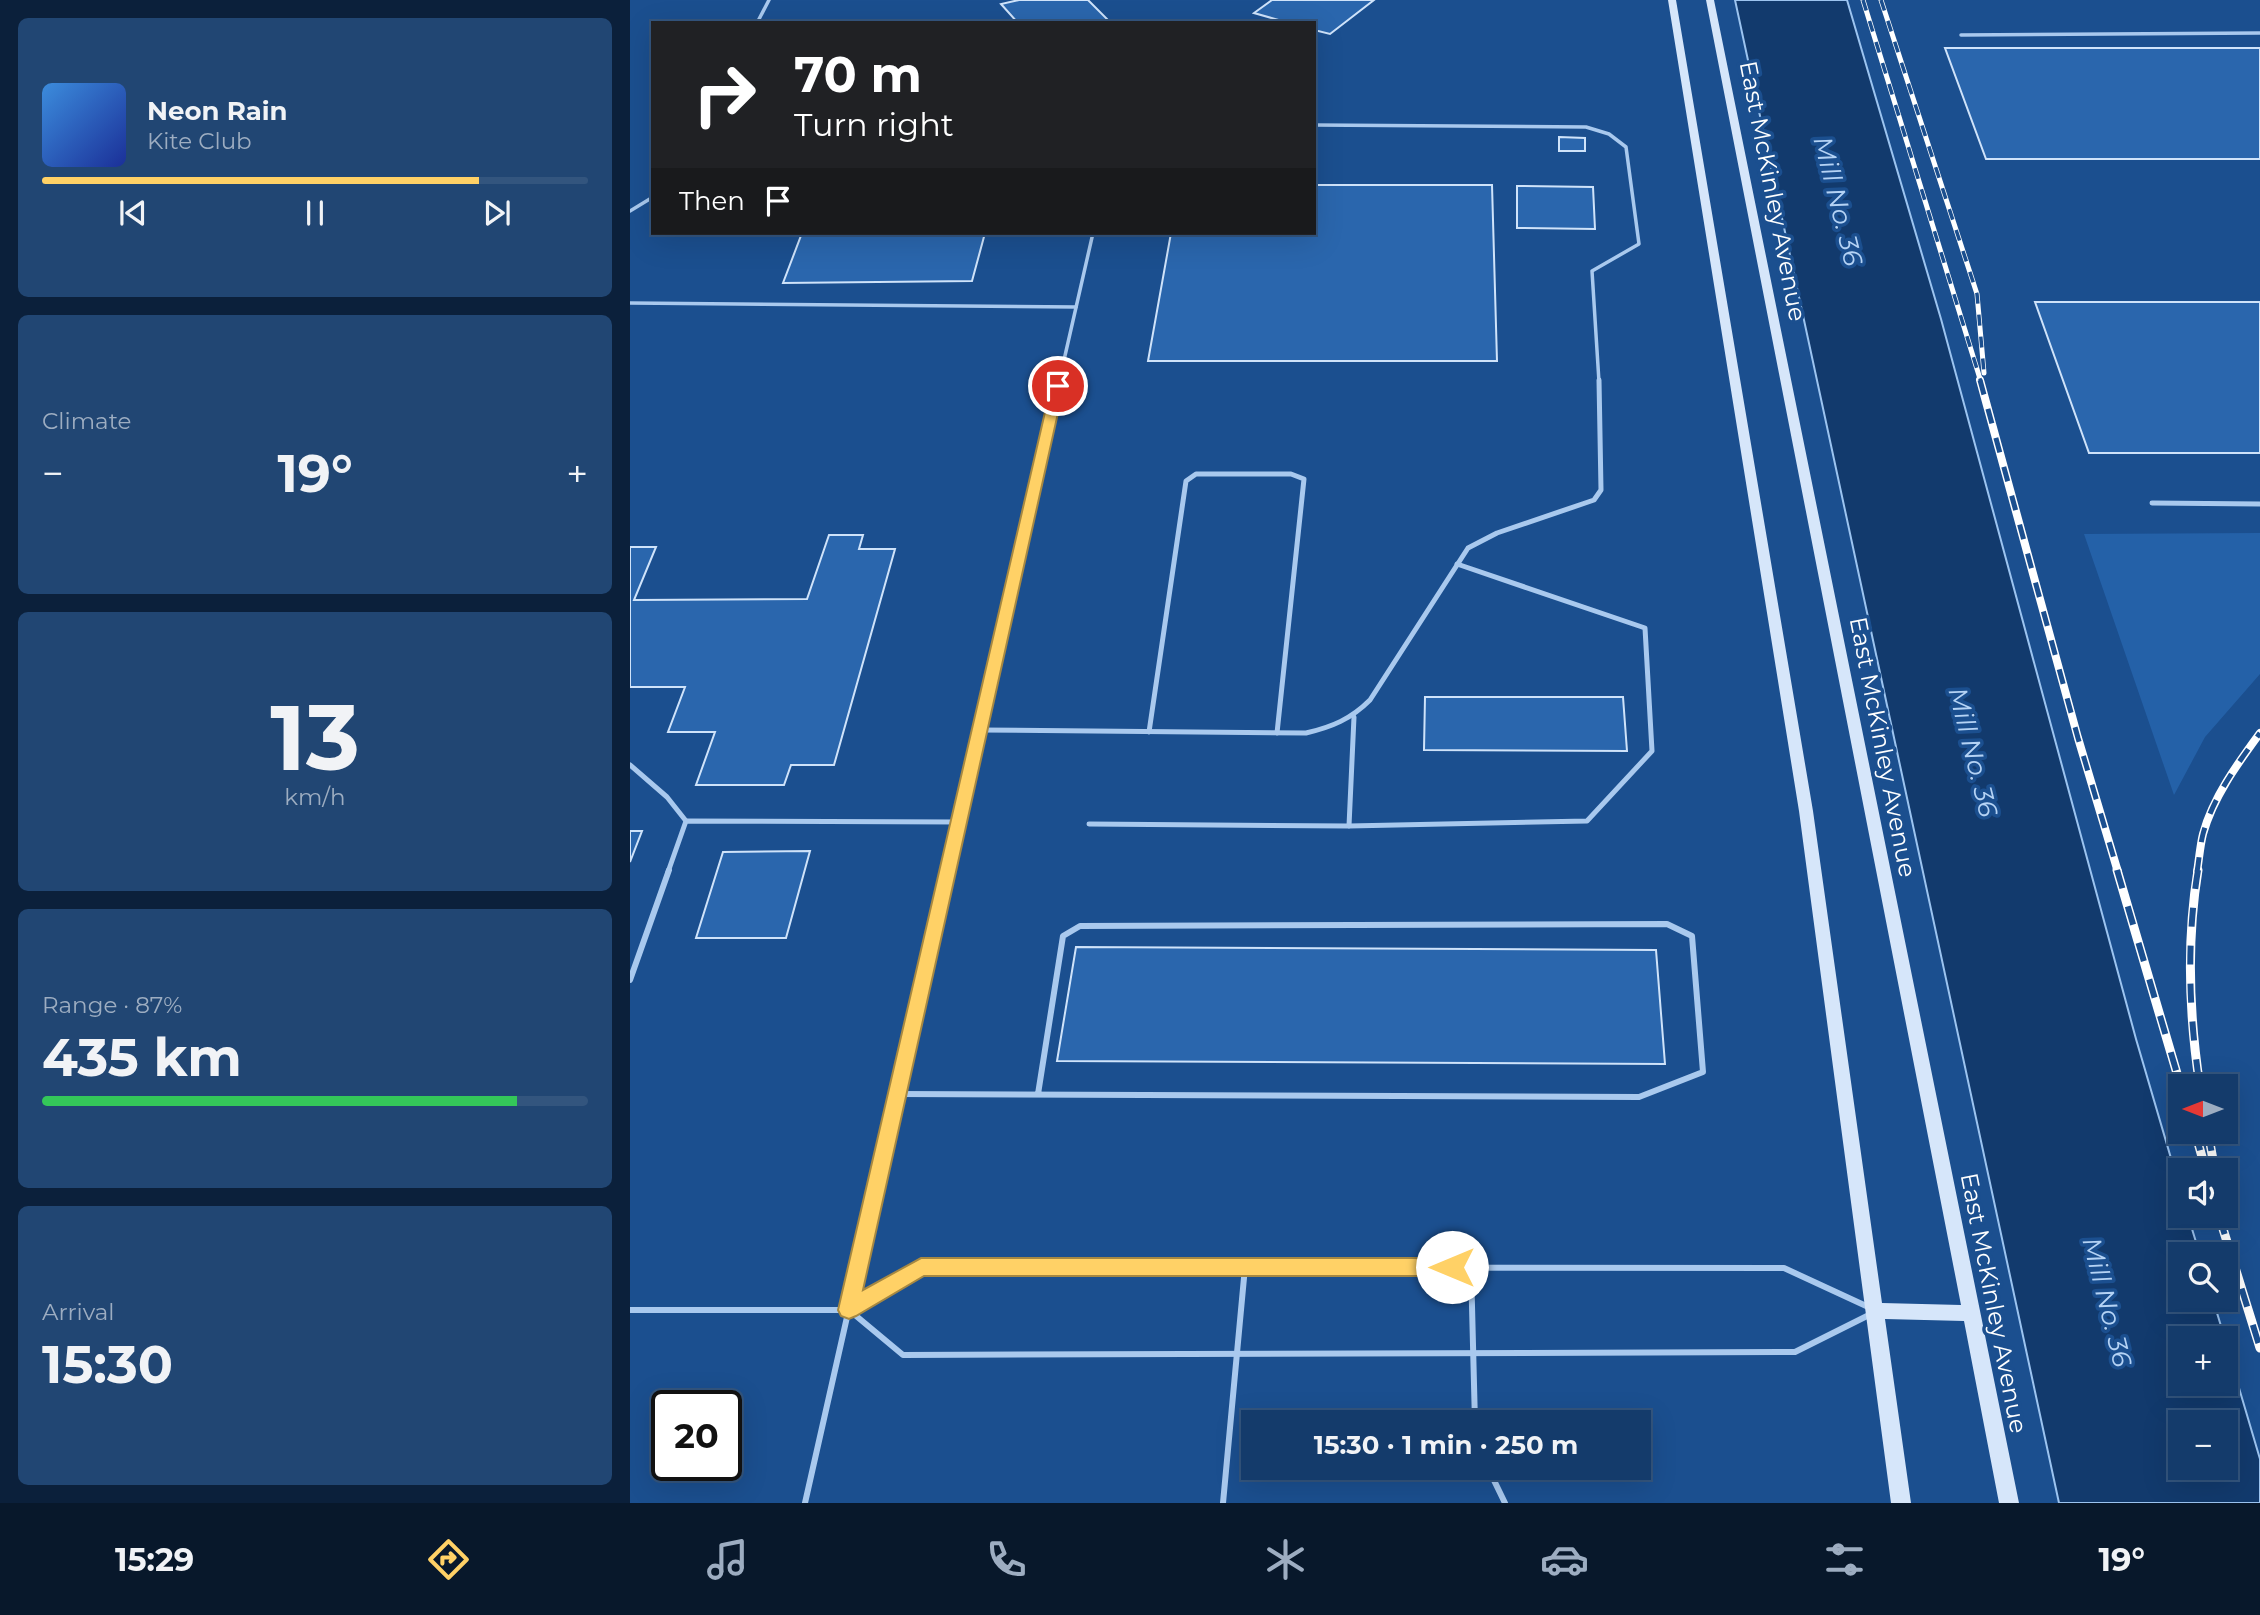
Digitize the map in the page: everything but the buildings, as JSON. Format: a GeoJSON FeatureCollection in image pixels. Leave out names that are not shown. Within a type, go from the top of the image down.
{"type":"FeatureCollection","features":[{"type":"Feature","properties":{"kind":"main road"},"geometry":{"type":"LineString","coordinates":[[1672,0],[1807,811],[1901,1503]]}},
{"type":"Feature","properties":{"kind":"main road","name":"East McKinley Avenue"},"geometry":{"type":"LineString","coordinates":[[1710,0],[2009,1503]]}},
{"type":"Feature","properties":{"kind":"main road"},"geometry":{"type":"LineString","coordinates":[[1877,1311],[1971,1313]]}},
{"type":"Feature","properties":{"kind":"lane"},"geometry":{"type":"LineString","coordinates":[[758,21],[769,0]]}},
{"type":"Feature","properties":{"kind":"lane"},"geometry":{"type":"LineString","coordinates":[[1961,35],[2260,33]]}},
{"type":"Feature","properties":{"kind":"lane"},"geometry":{"type":"LineString","coordinates":[[980,730],[1306,733],[1333,727],[1354,717],[1370,700],[1468,548],[1497,533],[1594,500],[1601,490],[1601,407],[1592,271],[1639,244],[1626,148],[1609,134],[1586,127],[1316,125]]}},
{"type":"Feature","properties":{"kind":"lane"},"geometry":{"type":"LineString","coordinates":[[630,211],[651,198]]}},
{"type":"Feature","properties":{"kind":"lane"},"geometry":{"type":"LineString","coordinates":[[805,1503],[1093,235]]}},
{"type":"Feature","properties":{"kind":"lane"},"geometry":{"type":"LineString","coordinates":[[630,303],[1076,307]]}},
{"type":"Feature","properties":{"kind":"lane"},"geometry":{"type":"LineString","coordinates":[[1149,732],[1186,481],[1196,474],[1291,474],[1304,479],[1278,733]]}},
{"type":"Feature","properties":{"kind":"lane"},"geometry":{"type":"LineString","coordinates":[[2152,503],[2260,503]]}},
{"type":"Feature","properties":{"kind":"lane"},"geometry":{"type":"LineString","coordinates":[[1089,824],[1349,826],[1587,821],[1652,751],[1645,628],[1457,564]]}},
{"type":"Feature","properties":{"kind":"lane"},"geometry":{"type":"LineString","coordinates":[[1349,826],[1354,717]]}},
{"type":"Feature","properties":{"kind":"lane"},"geometry":{"type":"LineString","coordinates":[[630,765],[667,797],[686,821]]}},
{"type":"Feature","properties":{"kind":"lane"},"geometry":{"type":"LineString","coordinates":[[686,821],[960,822]]}},
{"type":"Feature","properties":{"kind":"lane"},"geometry":{"type":"LineString","coordinates":[[630,980],[686,821]]}},
{"type":"Feature","properties":{"kind":"lane"},"geometry":{"type":"LineString","coordinates":[[897,1094],[1639,1097],[1703,1072],[1692,936],[1667,924],[1080,926],[1063,936],[1038,1094]]}},
{"type":"Feature","properties":{"kind":"lane"},"geometry":{"type":"LineString","coordinates":[[630,1310],[849,1310],[921,1267],[1471,1267],[1784,1268],[1877,1311]]}},
{"type":"Feature","properties":{"kind":"lane"},"geometry":{"type":"LineString","coordinates":[[1223,1503],[1245,1267]]}},
{"type":"Feature","properties":{"kind":"lane"},"geometry":{"type":"LineString","coordinates":[[1471,1267],[1475,1410]]}},
{"type":"Feature","properties":{"kind":"lane"},"geometry":{"type":"LineString","coordinates":[[849,1310],[903,1355],[1795,1352],[1877,1311]]}},
{"type":"Feature","properties":{"kind":"lane"},"geometry":{"type":"LineString","coordinates":[[1494,1480],[1505,1503]]}},
{"type":"Feature","properties":{"kind":"shaded area"},"geometry":{"type":"Polygon","coordinates":[[[2260,533],[2260,674],[2205,737],[2174,795],[2084,534],[2260,533]]]}},
{"type":"Feature","properties":{"kind":"water","name":"Mill No. 36"},"geometry":{"type":"Polygon","coordinates":[[[1735,0],[1847,0],[1941,319],[2136,1039],[2171,1158],[2168,1158],[2168,1228],[2192,1228],[2196,1242],[2168,1242],[2168,1312],[2217,1312],[2221,1326],[2168,1326],[2168,1396],[2238,1396],[2238,1385],[2260,1459],[2260,1503],[2059,1503],[1735,0]]]}},
{"type":"Feature","properties":{"kind":"railway"},"geometry":{"type":"LineString","coordinates":[[1863,0],[1981,382]]}},
{"type":"Feature","properties":{"kind":"railway"},"geometry":{"type":"LineString","coordinates":[[1881,0],[1977,294],[1984,373]]}},
{"type":"Feature","properties":{"kind":"railway"},"geometry":{"type":"LineString","coordinates":[[1980,380],[2078,738],[2118,872]]}},
{"type":"Feature","properties":{"kind":"railway"},"geometry":{"type":"LineString","coordinates":[[2197,872],[2207,820],[2235,768],[2260,733]]}},
{"type":"Feature","properties":{"kind":"railway"},"geometry":{"type":"LineString","coordinates":[[2117,870],[2177,1074]]}},
{"type":"Feature","properties":{"kind":"railway"},"geometry":{"type":"LineString","coordinates":[[2198,870],[2190,979],[2198,1074]]}},
{"type":"Feature","properties":{"kind":"railway"},"geometry":{"type":"LineString","coordinates":[[2198,1144],[2202,1158]]}},
{"type":"Feature","properties":{"kind":"railway"},"geometry":{"type":"LineString","coordinates":[[2210,1144],[2213,1158]]}},
{"type":"Feature","properties":{"kind":"railway"},"geometry":{"type":"LineString","coordinates":[[2223,1228],[2260,1348]]}},
{"type":"Feature","properties":{"kind":"route"},"geometry":{"type":"LineString","coordinates":[[1058,386],[849,1310],[921,1267],[1452,1267]]}}]}
